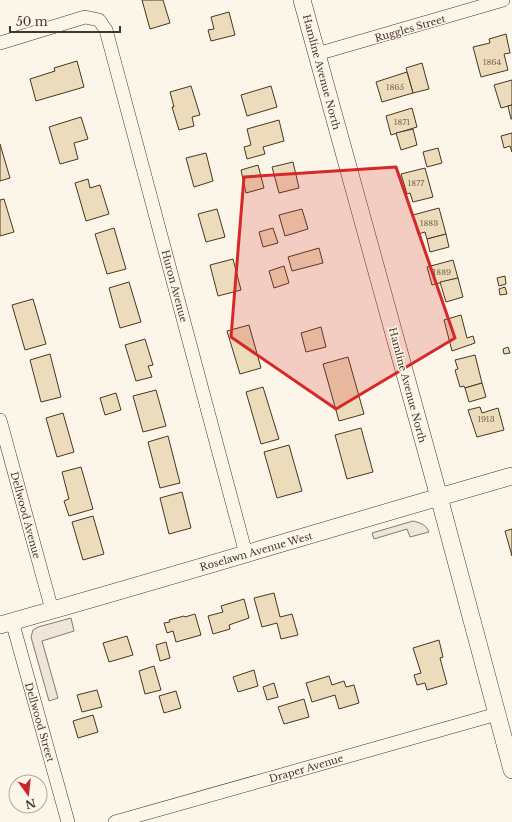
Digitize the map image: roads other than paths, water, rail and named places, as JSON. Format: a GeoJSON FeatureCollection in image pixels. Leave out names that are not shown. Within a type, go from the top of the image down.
{"type":"FeatureCollection","features":[{"type":"Feature","properties":{"kind":"street","name":"Hamline Avenue North"},"geometry":{"type":"LineString","coordinates":[[302,0],[439,497],[512,770]]}},
{"type":"Feature","properties":{"kind":"street","name":"Ruggles Street"},"geometry":{"type":"LineString","coordinates":[[316,54],[503,0]]}},
{"type":"Feature","properties":{"kind":"street","name":"Huron Avenue"},"geometry":{"type":"LineString","coordinates":[[0,43],[85,17],[99,20],[106,30],[246,554]]}},
{"type":"Feature","properties":{"kind":"street","name":"Dellwood Avenue"},"geometry":{"type":"LineString","coordinates":[[0,420],[52,610]]}},
{"type":"Feature","properties":{"kind":"street","name":"Roselawn Avenue West"},"geometry":{"type":"LineString","coordinates":[[6,623],[512,476]]}},
{"type":"Feature","properties":{"kind":"street","name":"Dellwood Street"},"geometry":{"type":"LineString","coordinates":[[6,623],[68,822]]}},
{"type":"Feature","properties":{"kind":"street","name":"Draper Avenue"},"geometry":{"type":"LineString","coordinates":[[115,822],[497,714]]}}]}
